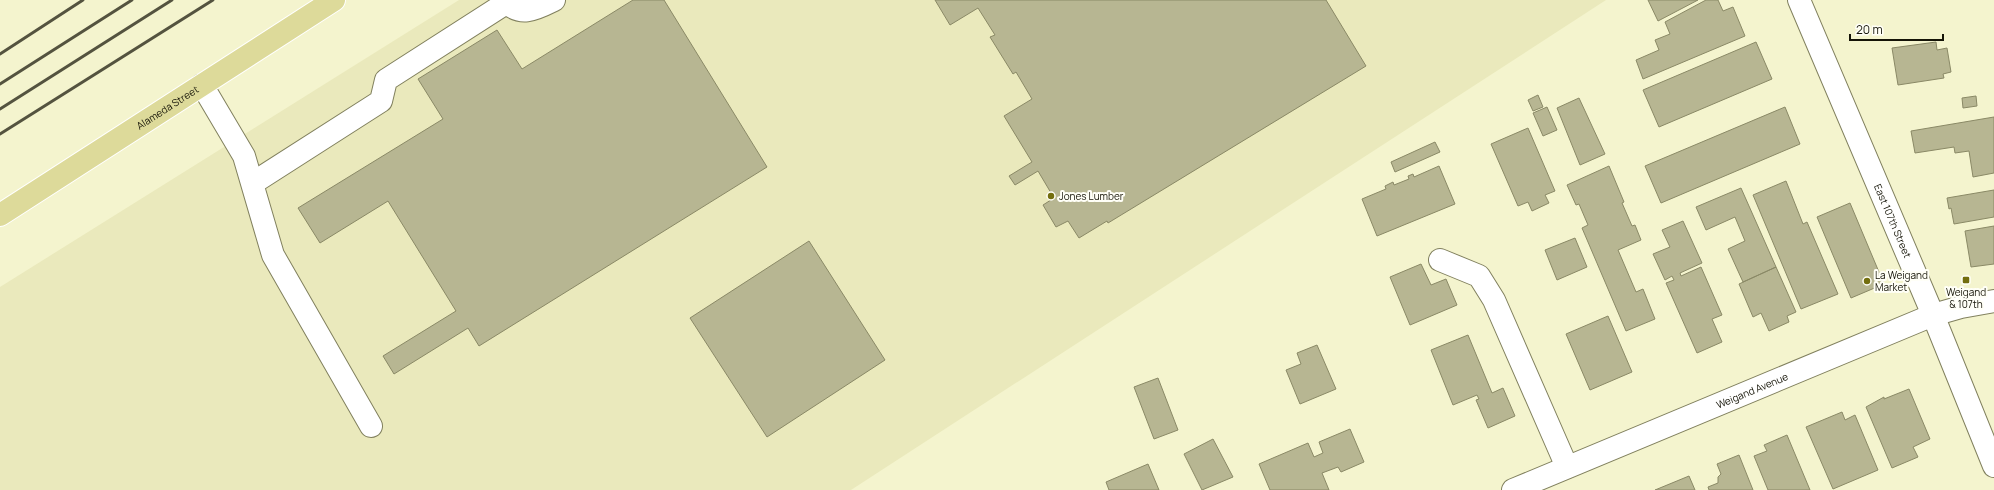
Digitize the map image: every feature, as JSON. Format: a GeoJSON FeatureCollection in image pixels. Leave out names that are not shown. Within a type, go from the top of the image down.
{"type":"FeatureCollection","features":[{"type":"Feature","properties":{"kind":"main road","name":"Alameda Street"},"geometry":{"type":"LineString","coordinates":[[0,215],[334,0]]}},
{"type":"Feature","properties":{"kind":"street"},"geometry":{"type":"LineString","coordinates":[[253,183],[381,101],[386,80],[505,1],[511,8],[532,11],[554,0]]}},
{"type":"Feature","properties":{"kind":"street","name":"East 107th Street"},"geometry":{"type":"LineString","coordinates":[[1799,0],[1933,315],[1994,466]]}},
{"type":"Feature","properties":{"kind":"street"},"geometry":{"type":"LineString","coordinates":[[202,85],[244,156],[273,255],[371,426]]}},
{"type":"Feature","properties":{"kind":"street"},"geometry":{"type":"LineString","coordinates":[[1440,260],[1479,276],[1494,300],[1567,467]]}},
{"type":"Feature","properties":{"kind":"street","name":"Weigand Avenue"},"geometry":{"type":"LineString","coordinates":[[1513,490],[1933,315],[1961,307],[1994,301]]}},
{"type":"Feature","properties":{"kind":"shaded area"},"geometry":{"type":"Polygon","coordinates":[[[459,0],[1606,0],[851,490],[0,490],[0,287],[459,0]]]}},
{"type":"Feature","properties":{"kind":"building"},"geometry":{"type":"Polygon","coordinates":[[[633,0],[664,0],[767,167],[479,346],[468,328],[394,374],[383,356],[456,311],[388,201],[320,243],[298,208],[443,119],[418,79],[497,30],[522,69],[633,0]]]}},
{"type":"Feature","properties":{"kind":"building"},"geometry":{"type":"Polygon","coordinates":[[[935,0],[1326,0],[1366,66],[1108,223],[1107,221],[1079,238],[1068,221],[1056,227],[1043,205],[1054,198],[1038,171],[1015,185],[1009,176],[1032,162],[1004,116],[1032,99],[1016,72],[1013,74],[990,37],[995,35],[978,8],[950,25],[935,0]]]}},
{"type":"Feature","properties":{"kind":"building"},"geometry":{"type":"Polygon","coordinates":[[[1648,0],[1698,0],[1658,21],[1648,0]]]}},
{"type":"Feature","properties":{"kind":"building"},"geometry":{"type":"Polygon","coordinates":[[[1706,0],[1718,0],[1723,11],[1733,7],[1745,36],[1643,79],[1636,60],[1659,50],[1655,40],[1670,34],[1665,22],[1706,0]]]}},
{"type":"Feature","properties":{"kind":"building"},"geometry":{"type":"Polygon","coordinates":[[[1756,42],[1772,79],[1659,127],[1643,90],[1756,42]]]}},
{"type":"Feature","properties":{"kind":"building"},"geometry":{"type":"Polygon","coordinates":[[[1936,42],[1937,50],[1947,48],[1951,72],[1943,74],[1944,78],[1898,85],[1892,48],[1936,42]]]}},
{"type":"Feature","properties":{"kind":"building"},"geometry":{"type":"Polygon","coordinates":[[[1538,95],[1543,107],[1533,111],[1528,100],[1538,95]]]}},
{"type":"Feature","properties":{"kind":"building"},"geometry":{"type":"Polygon","coordinates":[[[1976,96],[1977,106],[1963,108],[1962,98],[1976,96]]]}},
{"type":"Feature","properties":{"kind":"building"},"geometry":{"type":"Polygon","coordinates":[[[1579,98],[1605,154],[1580,165],[1557,108],[1579,98]]]}},
{"type":"Feature","properties":{"kind":"building"},"geometry":{"type":"Polygon","coordinates":[[[1547,107],[1557,130],[1543,136],[1533,113],[1547,107]]]}},
{"type":"Feature","properties":{"kind":"building"},"geometry":{"type":"Polygon","coordinates":[[[1785,107],[1800,144],[1661,203],[1645,166],[1785,107]]]}},
{"type":"Feature","properties":{"kind":"building"},"geometry":{"type":"Polygon","coordinates":[[[1994,117],[1994,173],[1973,177],[1969,151],[1955,153],[1954,147],[1915,153],[1911,131],[1994,117]]]}},
{"type":"Feature","properties":{"kind":"building"},"geometry":{"type":"Polygon","coordinates":[[[1528,128],[1555,191],[1545,195],[1549,203],[1532,211],[1528,202],[1518,206],[1491,144],[1528,128]]]}},
{"type":"Feature","properties":{"kind":"building"},"geometry":{"type":"Polygon","coordinates":[[[1435,142],[1440,152],[1395,172],[1391,162],[1435,142]]]}},
{"type":"Feature","properties":{"kind":"building"},"geometry":{"type":"Polygon","coordinates":[[[1439,166],[1455,204],[1377,236],[1362,199],[1386,189],[1385,186],[1393,182],[1394,185],[1409,179],[1408,176],[1413,174],[1414,177],[1439,166]]]}},
{"type":"Feature","properties":{"kind":"building"},"geometry":{"type":"Polygon","coordinates":[[[1609,166],[1624,202],[1622,203],[1632,226],[1635,225],[1641,240],[1618,250],[1636,292],[1643,289],[1655,319],[1626,331],[1582,228],[1588,225],[1579,204],[1576,205],[1567,185],[1609,166]]]}},
{"type":"Feature","properties":{"kind":"building"},"geometry":{"type":"Polygon","coordinates":[[[1786,181],[1803,224],[1807,222],[1838,294],[1801,309],[1753,195],[1786,181]]]}},
{"type":"Feature","properties":{"kind":"building"},"geometry":{"type":"Polygon","coordinates":[[[1741,188],[1776,267],[1743,282],[1728,249],[1745,241],[1735,217],[1706,230],[1696,207],[1741,188]]]}},
{"type":"Feature","properties":{"kind":"building"},"geometry":{"type":"Polygon","coordinates":[[[1994,190],[1994,217],[1954,224],[1951,208],[1949,209],[1947,198],[1994,190]]]}},
{"type":"Feature","properties":{"kind":"building"},"geometry":{"type":"Polygon","coordinates":[[[1850,203],[1884,284],[1851,298],[1817,217],[1850,203]]]}},
{"type":"Feature","properties":{"kind":"building"},"geometry":{"type":"Polygon","coordinates":[[[1683,221],[1702,263],[1680,273],[1681,276],[1701,267],[1722,315],[1712,319],[1722,342],[1697,353],[1666,283],[1674,280],[1672,276],[1665,280],[1653,254],[1670,247],[1662,230],[1683,221]]]}},
{"type":"Feature","properties":{"kind":"building"},"geometry":{"type":"Polygon","coordinates":[[[1994,226],[1994,264],[1971,267],[1965,231],[1994,226]]]}},
{"type":"Feature","properties":{"kind":"building"},"geometry":{"type":"Polygon","coordinates":[[[1575,238],[1587,267],[1557,280],[1545,250],[1575,238]]]}},
{"type":"Feature","properties":{"kind":"building"},"geometry":{"type":"Polygon","coordinates":[[[809,241],[885,360],[767,437],[690,318],[809,241]]]}},
{"type":"Feature","properties":{"kind":"building"},"geometry":{"type":"Polygon","coordinates":[[[1421,264],[1431,285],[1446,279],[1457,305],[1410,325],[1390,277],[1421,264]]]}},
{"type":"Feature","properties":{"kind":"building"},"geometry":{"type":"Polygon","coordinates":[[[1776,267],[1796,312],[1787,316],[1789,322],[1769,331],[1761,313],[1753,317],[1739,284],[1776,267]]]}},
{"type":"Feature","properties":{"kind":"building"},"geometry":{"type":"Polygon","coordinates":[[[1608,316],[1632,372],[1590,390],[1566,334],[1608,316]]]}},
{"type":"Feature","properties":{"kind":"building"},"geometry":{"type":"Polygon","coordinates":[[[1468,335],[1492,393],[1503,388],[1515,416],[1488,428],[1476,400],[1479,399],[1477,395],[1453,405],[1431,350],[1468,335]]]}},
{"type":"Feature","properties":{"kind":"building"},"geometry":{"type":"Polygon","coordinates":[[[1317,345],[1336,389],[1300,404],[1286,370],[1301,364],[1297,353],[1317,345]]]}},
{"type":"Feature","properties":{"kind":"building"},"geometry":{"type":"Polygon","coordinates":[[[1158,378],[1178,430],[1154,439],[1134,387],[1158,378]]]}},
{"type":"Feature","properties":{"kind":"building"},"geometry":{"type":"Polygon","coordinates":[[[1909,389],[1930,439],[1913,447],[1918,457],[1892,468],[1866,407],[1884,397],[1884,399],[1909,389]]]}},
{"type":"Feature","properties":{"kind":"building"},"geometry":{"type":"Polygon","coordinates":[[[1842,412],[1845,420],[1855,415],[1878,470],[1833,489],[1806,427],[1842,412]]]}},
{"type":"Feature","properties":{"kind":"building"},"geometry":{"type":"Polygon","coordinates":[[[1350,429],[1364,462],[1341,472],[1338,467],[1322,473],[1329,490],[1270,490],[1259,464],[1308,443],[1314,457],[1323,453],[1319,442],[1350,429]]]}},
{"type":"Feature","properties":{"kind":"building"},"geometry":{"type":"Polygon","coordinates":[[[1787,435],[1810,490],[1768,490],[1754,456],[1767,451],[1764,445],[1787,435]]]}},
{"type":"Feature","properties":{"kind":"building"},"geometry":{"type":"Polygon","coordinates":[[[1213,439],[1233,477],[1202,490],[1184,454],[1213,439]]]}},
{"type":"Feature","properties":{"kind":"building"},"geometry":{"type":"Polygon","coordinates":[[[1739,455],[1753,490],[1709,490],[1708,487],[1718,483],[1718,477],[1721,474],[1717,464],[1739,455]]]}},
{"type":"Feature","properties":{"kind":"building"},"geometry":{"type":"Polygon","coordinates":[[[1148,464],[1159,490],[1109,490],[1106,482],[1148,464]]]}},
{"type":"Feature","properties":{"kind":"building"},"geometry":{"type":"Polygon","coordinates":[[[1689,476],[1695,490],[1655,490],[1689,476]]]}},
{"type":"Feature","properties":{"kind":"railway"},"geometry":{"type":"LineString","coordinates":[[0,54],[83,0]]}},
{"type":"Feature","properties":{"kind":"railway"},"geometry":{"type":"LineString","coordinates":[[0,84],[132,0]]}},
{"type":"Feature","properties":{"kind":"railway"},"geometry":{"type":"LineString","coordinates":[[0,109],[172,0]]}},
{"type":"Feature","properties":{"kind":"railway"},"geometry":{"type":"LineString","coordinates":[[0,134],[213,0]]}},
{"type":"Feature","properties":{"kind":"place","name":"Jones Lumber"},"geometry":{"type":"Point","coordinates":[1051,196]}},
{"type":"Feature","properties":{"kind":"place","name":"Weigand & 107th"},"geometry":{"type":"Point","coordinates":[1966,280]}},
{"type":"Feature","properties":{"kind":"place","name":"La Weigand Market"},"geometry":{"type":"Point","coordinates":[1867,281]}}]}
